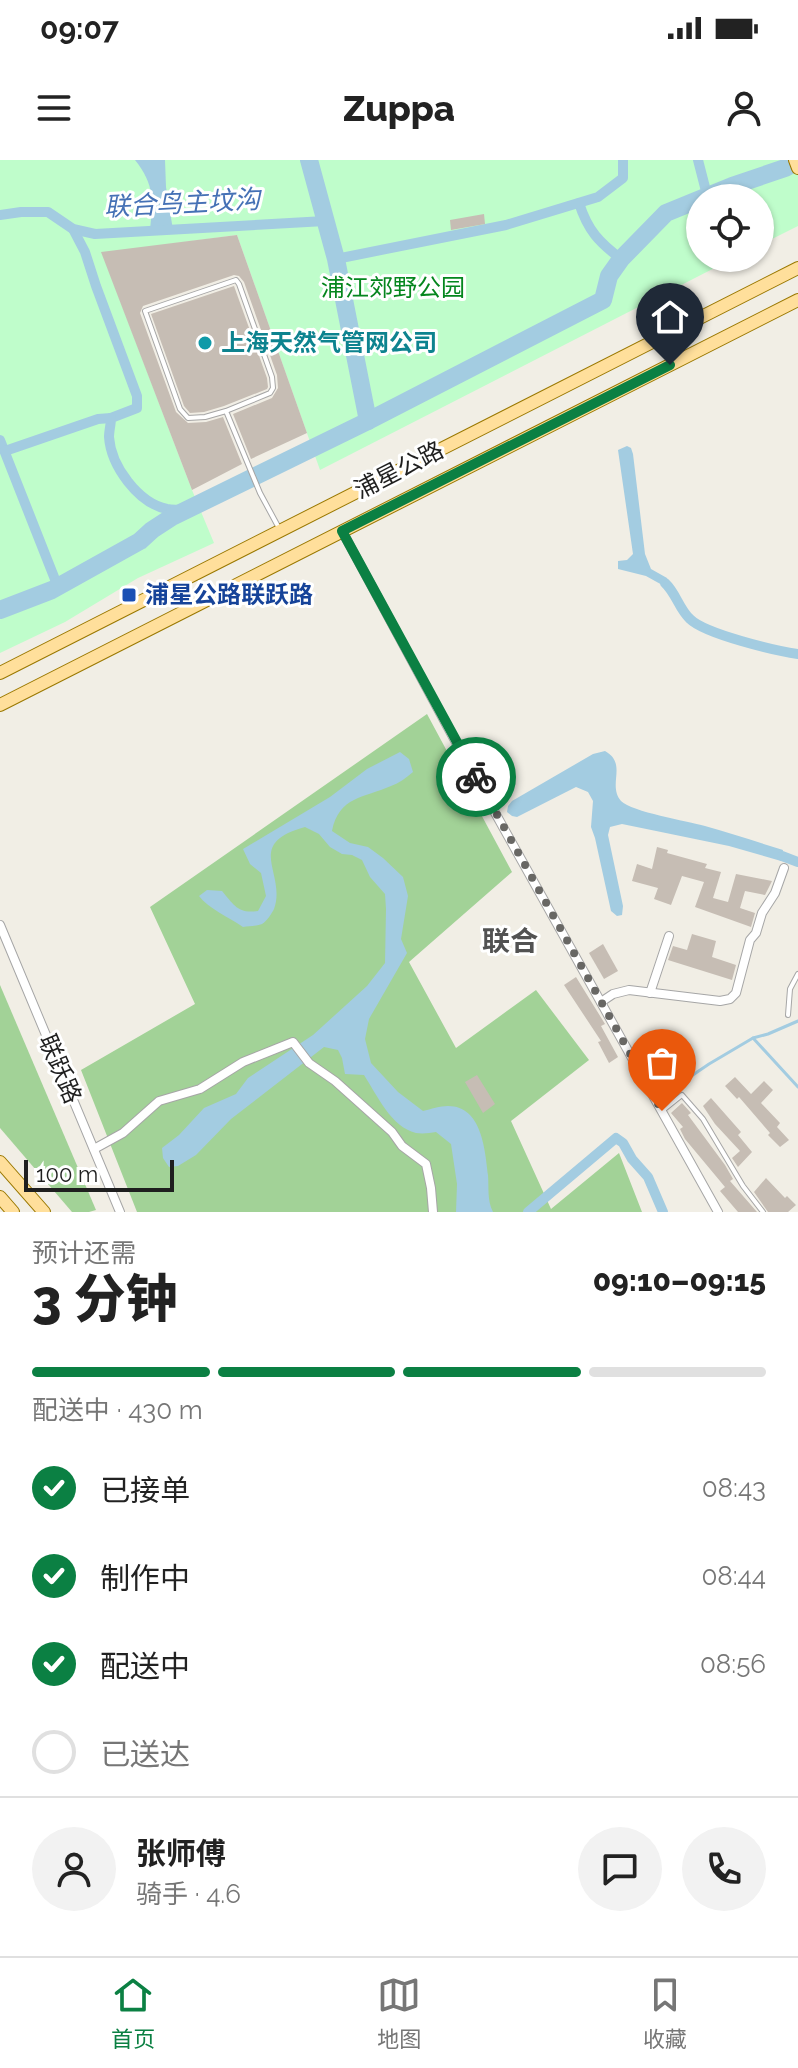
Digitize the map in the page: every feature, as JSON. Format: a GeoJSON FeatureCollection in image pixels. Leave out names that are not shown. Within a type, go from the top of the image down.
{"type":"FeatureCollection","features":[{"type":"Feature","properties":{"kind":"main road"},"geometry":{"type":"LineString","coordinates":[[795,160],[798,168]]}},
{"type":"Feature","properties":{"kind":"main road"},"geometry":{"type":"LineString","coordinates":[[777,279],[798,260]]}},
{"type":"Feature","properties":{"kind":"main road","name":"浦星公路"},"geometry":{"type":"LineString","coordinates":[[0,673],[798,268]]}},
{"type":"Feature","properties":{"kind":"main road","name":"浦星公路"},"geometry":{"type":"LineString","coordinates":[[0,705],[795,302]]}},
{"type":"Feature","properties":{"kind":"main road"},"geometry":{"type":"LineString","coordinates":[[0,1162],[44,1212]]}},
{"type":"Feature","properties":{"kind":"main road"},"geometry":{"type":"LineString","coordinates":[[0,1197],[13,1212]]}},
{"type":"Feature","properties":{"kind":"street"},"geometry":{"type":"LineString","coordinates":[[342,531],[460,750],[718,1212]]}},
{"type":"Feature","properties":{"kind":"street"},"geometry":{"type":"LineString","coordinates":[[601,1002],[613,994],[629,990],[720,1001],[730,999],[736,993],[750,940],[775,893],[784,868]]}},
{"type":"Feature","properties":{"kind":"street","name":"联跃路"},"geometry":{"type":"LineString","coordinates":[[0,925],[120,1212]]}},
{"type":"Feature","properties":{"kind":"street"},"geometry":{"type":"LineString","coordinates":[[650,993],[669,936]]}},
{"type":"Feature","properties":{"kind":"street"},"geometry":{"type":"LineString","coordinates":[[94,1149],[123,1133],[159,1101],[200,1089],[243,1062],[293,1042],[309,1063],[335,1081],[392,1132],[402,1146],[426,1164],[433,1212]]}},
{"type":"Feature","properties":{"kind":"lane"},"geometry":{"type":"LineString","coordinates":[[236,280],[272,377],[273,388],[270,393],[226,411],[188,418],[180,409],[145,311],[236,280]]}},
{"type":"Feature","properties":{"kind":"lane"},"geometry":{"type":"LineString","coordinates":[[226,411],[246,462],[280,531]]}},
{"type":"Feature","properties":{"kind":"lane"},"geometry":{"type":"LineString","coordinates":[[788,1015],[790,989],[798,974]]}},
{"type":"Feature","properties":{"kind":"lane"},"geometry":{"type":"LineString","coordinates":[[662,1111],[682,1095],[703,1119],[743,1186],[763,1212]]}},
{"type":"Feature","properties":{"kind":"green space","name":"浦江郊野公园"},"geometry":{"type":"Polygon","coordinates":[[[0,160],[798,160],[798,226],[774,238],[774,184],[686,184],[686,272],[707,272],[320,470],[237,235],[102,253],[214,543],[138,578],[65,622],[0,653],[0,160]]]}},
{"type":"Feature","properties":{"kind":"green space"},"geometry":{"type":"Polygon","coordinates":[[[427,714],[512,872],[409,962],[456,1048],[536,990],[589,1060],[511,1121],[551,1209],[619,1153],[642,1212],[137,1212],[81,1070],[195,1004],[150,907],[427,714]]]}},
{"type":"Feature","properties":{"kind":"green space"},"geometry":{"type":"Polygon","coordinates":[[[0,985],[96,1210],[72,1212],[0,1128],[0,985]]]}},
{"type":"Feature","properties":{"kind":"water"},"geometry":{"type":"Polygon","coordinates":[[[135,160],[165,160],[173,230],[150,231],[151,194],[146,177],[135,160]]]}},
{"type":"Feature","properties":{"kind":"water"},"geometry":{"type":"Polygon","coordinates":[[[627,446],[633,454],[645,554],[651,569],[667,578],[664,586],[646,576],[618,569],[618,561],[627,560],[633,554],[618,450],[627,446]]]}},
{"type":"Feature","properties":{"kind":"water"},"geometry":{"type":"Polygon","coordinates":[[[605,751],[615,762],[617,795],[627,805],[783,850],[781,861],[729,846],[622,824],[610,827],[608,835],[623,906],[622,915],[617,916],[611,911],[591,827],[593,801],[588,792],[576,787],[517,817],[507,812],[512,801],[593,754],[605,751]]]}},
{"type":"Feature","properties":{"kind":"water"},"geometry":{"type":"Polygon","coordinates":[[[400,752],[409,759],[413,772],[397,783],[347,805],[340,811],[332,831],[350,843],[368,847],[383,858],[403,877],[408,896],[401,939],[407,953],[369,1019],[365,1039],[371,1063],[398,1092],[423,1111],[445,1106],[459,1108],[475,1121],[483,1142],[493,1212],[456,1212],[457,1184],[451,1144],[436,1132],[416,1133],[399,1124],[364,1075],[345,1074],[338,1050],[324,1047],[231,1119],[196,1155],[178,1166],[169,1167],[163,1158],[162,1148],[204,1108],[236,1094],[248,1078],[313,1035],[367,986],[385,963],[385,894],[370,877],[362,860],[342,854],[330,847],[319,834],[305,827],[286,834],[271,851],[277,896],[274,909],[262,924],[243,927],[213,909],[199,896],[207,890],[222,891],[241,910],[258,911],[266,896],[261,873],[250,864],[243,849],[330,797],[367,769],[400,752]]]}},
{"type":"Feature","properties":{"kind":"building"},"geometry":{"type":"Polygon","coordinates":[[[484,214],[485,224],[451,230],[450,220],[484,214]]]}},
{"type":"Feature","properties":{"kind":"building"},"geometry":{"type":"Polygon","coordinates":[[[237,235],[307,433],[251,459],[233,414],[272,398],[278,388],[277,375],[244,282],[239,276],[234,275],[143,306],[140,313],[176,412],[188,423],[223,417],[242,464],[192,490],[101,252],[237,235]]]}},
{"type":"Feature","properties":{"kind":"building"},"geometry":{"type":"Polygon","coordinates":[[[234,286],[268,387],[224,406],[190,413],[184,406],[151,314],[234,286]]]}},
{"type":"Feature","properties":{"kind":"building"},"geometry":{"type":"Polygon","coordinates":[[[657,847],[721,872],[713,898],[728,902],[736,874],[772,881],[765,895],[745,891],[740,908],[755,913],[751,927],[695,907],[704,882],[682,876],[671,905],[654,899],[658,888],[632,881],[637,864],[652,869],[657,847]]]}},
{"type":"Feature","properties":{"kind":"building"},"geometry":{"type":"Polygon","coordinates":[[[692,934],[716,941],[712,957],[736,965],[732,980],[668,960],[673,946],[687,950],[692,934]]]}},
{"type":"Feature","properties":{"kind":"building"},"geometry":{"type":"Polygon","coordinates":[[[603,944],[618,971],[604,979],[589,953],[603,944]]]}},
{"type":"Feature","properties":{"kind":"building"},"geometry":{"type":"Polygon","coordinates":[[[576,977],[605,1024],[601,1026],[618,1057],[609,1063],[598,1042],[601,1041],[564,985],[576,977]]]}},
{"type":"Feature","properties":{"kind":"building"},"geometry":{"type":"Polygon","coordinates":[[[477,1075],[495,1104],[483,1113],[465,1082],[477,1075]]]}},
{"type":"Feature","properties":{"kind":"building"},"geometry":{"type":"Polygon","coordinates":[[[735,1077],[751,1094],[764,1081],[773,1090],[761,1103],[780,1123],[777,1127],[789,1140],[780,1147],[739,1097],[737,1099],[725,1086],[735,1077]]]}},
{"type":"Feature","properties":{"kind":"building"},"geometry":{"type":"Polygon","coordinates":[[[711,1098],[741,1132],[738,1135],[752,1152],[738,1167],[732,1158],[740,1151],[703,1106],[711,1098]]]}},
{"type":"Feature","properties":{"kind":"building"},"geometry":{"type":"Polygon","coordinates":[[[682,1103],[725,1165],[733,1179],[730,1181],[757,1212],[738,1212],[720,1191],[725,1187],[685,1139],[680,1129],[683,1127],[671,1113],[682,1103]]]}},
{"type":"Feature","properties":{"kind":"building"},"geometry":{"type":"Polygon","coordinates":[[[766,1178],[796,1205],[788,1212],[768,1212],[754,1192],[766,1178]]]}},
{"type":"Feature","properties":{"kind":"waterway","name":"联合鸟主坟沟"},"geometry":{"type":"LineString","coordinates":[[309,160],[336,259],[368,421]]}},
{"type":"Feature","properties":{"kind":"waterway","name":"联合鸟主坟沟"},"geometry":{"type":"LineString","coordinates":[[336,259],[506,225],[598,197],[623,178],[623,160]]}},
{"type":"Feature","properties":{"kind":"waterway","name":"联合鸟主坟沟"},"geometry":{"type":"LineString","coordinates":[[698,160],[704,184]]}},
{"type":"Feature","properties":{"kind":"waterway"},"geometry":{"type":"LineString","coordinates":[[0,610],[52,590],[140,541],[172,517],[603,300],[609,276],[621,259],[666,213],[798,161]]}},
{"type":"Feature","properties":{"kind":"waterway"},"geometry":{"type":"LineString","coordinates":[[579,203],[595,235],[621,259]]}},
{"type":"Feature","properties":{"kind":"waterway","name":"联合鸟主坟沟"},"geometry":{"type":"LineString","coordinates":[[0,215],[48,212],[73,229],[95,234],[325,221]]}},
{"type":"Feature","properties":{"kind":"waterway"},"geometry":{"type":"LineString","coordinates":[[73,229],[85,252],[137,396],[137,408],[111,418],[109,437],[115,460],[128,482],[146,499],[167,509],[187,510]]}},
{"type":"Feature","properties":{"kind":"waterway"},"geometry":{"type":"LineString","coordinates":[[5,451],[98,419],[111,418]]}},
{"type":"Feature","properties":{"kind":"waterway"},"geometry":{"type":"LineString","coordinates":[[0,440],[58,587]]}},
{"type":"Feature","properties":{"kind":"waterway"},"geometry":{"type":"LineString","coordinates":[[665,583],[686,615],[698,625],[741,641],[798,654]]}},
{"type":"Feature","properties":{"kind":"waterway"},"geometry":{"type":"LineString","coordinates":[[782,856],[798,862]]}},
{"type":"Feature","properties":{"kind":"waterway"},"geometry":{"type":"LineString","coordinates":[[659,1098],[753,1038],[798,1021]]}},
{"type":"Feature","properties":{"kind":"waterway"},"geometry":{"type":"LineString","coordinates":[[753,1038],[798,1087]]}},
{"type":"Feature","properties":{"kind":"waterway"},"geometry":{"type":"LineString","coordinates":[[528,1212],[616,1138],[648,1177],[663,1212]]}},
{"type":"Feature","properties":{"kind":"way so far"},"geometry":{"type":"LineString","coordinates":[[476,777],[662,1111]]}},
{"type":"Feature","properties":{"kind":"place","name":"上海天然气管网公司"},"geometry":{"type":"Point","coordinates":[205,343]}},
{"type":"Feature","properties":{"kind":"place","name":"浦星公路联跃路"},"geometry":{"type":"Point","coordinates":[129,595]}},
{"type":"Feature","properties":{"kind":"district","name":"联合"},"geometry":{"type":"Point","coordinates":[510,941]}},
{"type":"Feature","properties":{"kind":"route"},"geometry":{"type":"LineString","coordinates":[[476,777],[342,531],[670,365]]}}]}
